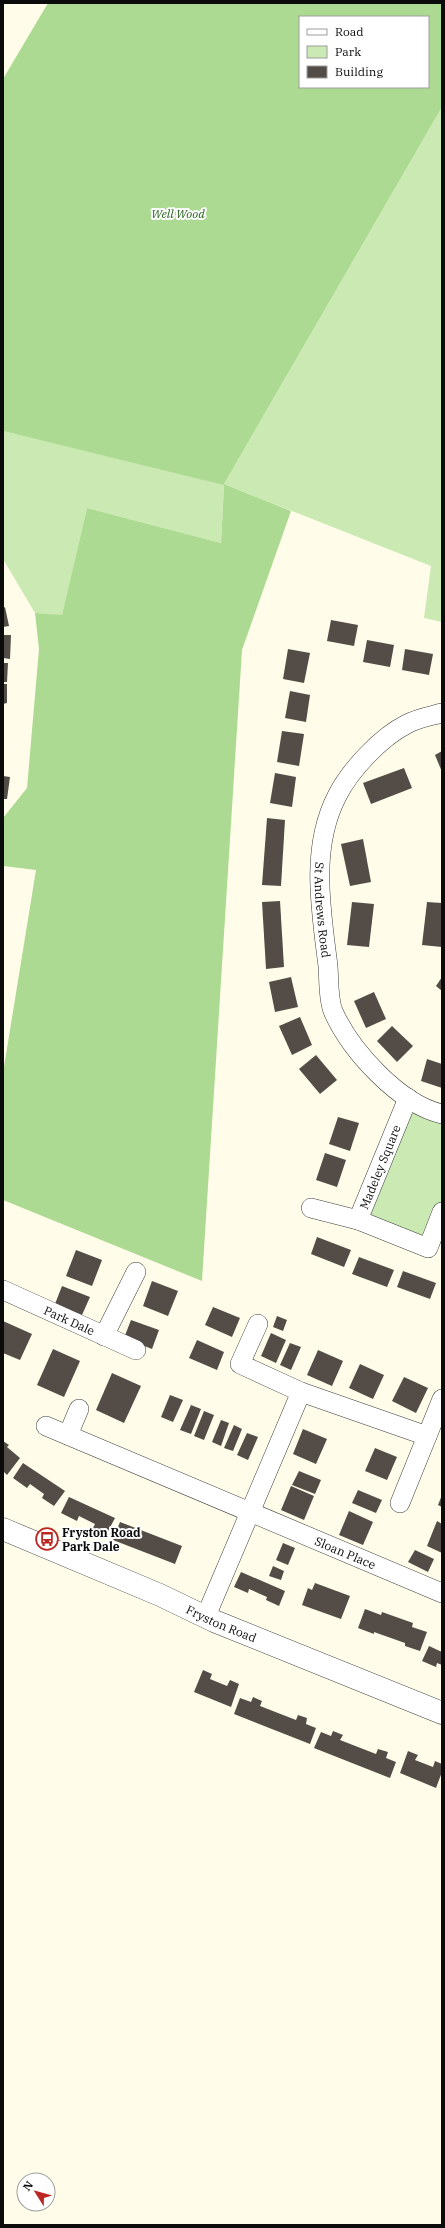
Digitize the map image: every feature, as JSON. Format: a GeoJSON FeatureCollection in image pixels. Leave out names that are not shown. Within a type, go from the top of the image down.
{"type":"FeatureCollection","features":[{"type":"Feature","properties":{"kind":"street","name":"St Andrews Road"},"geometry":{"type":"LineString","coordinates":[[442,713],[407,724],[366,754],[336,796],[321,841],[320,887],[333,1010],[356,1050],[382,1079],[408,1098],[442,1114]]}},
{"type":"Feature","properties":{"kind":"street","name":"Madeley Square"},"geometry":{"type":"LineString","coordinates":[[408,1098],[358,1220],[428,1248],[442,1212]]}},
{"type":"Feature","properties":{"kind":"street"},"geometry":{"type":"LineString","coordinates":[[311,1208],[358,1220]]}},
{"type":"Feature","properties":{"kind":"street"},"geometry":{"type":"LineString","coordinates":[[104,1336],[136,1272]]}},
{"type":"Feature","properties":{"kind":"street","name":"Park Dale"},"geometry":{"type":"LineString","coordinates":[[3,1290],[136,1350]]}},
{"type":"Feature","properties":{"kind":"street"},"geometry":{"type":"LineString","coordinates":[[258,1324],[240,1364],[301,1392],[427,1436]]}},
{"type":"Feature","properties":{"kind":"street"},"geometry":{"type":"LineString","coordinates":[[206,1616],[301,1392]]}},
{"type":"Feature","properties":{"kind":"street"},"geometry":{"type":"LineString","coordinates":[[400,1503],[442,1399]]}},
{"type":"Feature","properties":{"kind":"street"},"geometry":{"type":"LineString","coordinates":[[68,1435],[79,1409]]}},
{"type":"Feature","properties":{"kind":"street","name":"Sloan Place"},"geometry":{"type":"LineString","coordinates":[[46,1426],[442,1593]]}},
{"type":"Feature","properties":{"kind":"street","name":"Fryston Road"},"geometry":{"type":"LineString","coordinates":[[3,1529],[206,1616],[442,1713]]}},
{"type":"Feature","properties":{"kind":"green space","name":"Well Wood"},"geometry":{"type":"Polygon","coordinates":[[[48,3],[442,3],[442,107],[224,484],[291,511],[242,650],[202,1281],[3,1200],[3,1073],[36,870],[3,866],[3,818],[27,788],[39,649],[35,613],[62,615],[87,508],[221,543],[224,485],[3,431],[3,79],[48,3]]]}},
{"type":"Feature","properties":{"kind":"green space"},"geometry":{"type":"Polygon","coordinates":[[[442,107],[442,622],[424,618],[431,566],[224,484],[442,107]]]}},
{"type":"Feature","properties":{"kind":"green space"},"geometry":{"type":"Polygon","coordinates":[[[3,431],[224,484],[221,543],[87,508],[62,616],[35,613],[3,559],[3,431]]]}},
{"type":"Feature","properties":{"kind":"green space"},"geometry":{"type":"Polygon","coordinates":[[[408,1098],[442,1114],[442,1212],[428,1248],[358,1220],[408,1098]]]}},
{"type":"Feature","properties":{"kind":"building"},"geometry":{"type":"Polygon","coordinates":[[[5,607],[9,626],[3,627],[3,608],[5,607]]]}},
{"type":"Feature","properties":{"kind":"building"},"geometry":{"type":"Polygon","coordinates":[[[331,620],[358,625],[354,646],[327,641],[331,620]]]}},
{"type":"Feature","properties":{"kind":"building"},"geometry":{"type":"Polygon","coordinates":[[[3,635],[11,635],[10,659],[3,658],[3,635]]]}},
{"type":"Feature","properties":{"kind":"building"},"geometry":{"type":"Polygon","coordinates":[[[367,640],[394,645],[390,667],[363,662],[367,640]]]}},
{"type":"Feature","properties":{"kind":"building"},"geometry":{"type":"Polygon","coordinates":[[[288,649],[310,653],[304,683],[283,679],[288,649]]]}},
{"type":"Feature","properties":{"kind":"building"},"geometry":{"type":"Polygon","coordinates":[[[405,649],[433,654],[429,675],[402,670],[405,649]]]}},
{"type":"Feature","properties":{"kind":"building"},"geometry":{"type":"Polygon","coordinates":[[[3,663],[8,663],[7,682],[3,682],[3,663]]]}},
{"type":"Feature","properties":{"kind":"building"},"geometry":{"type":"Polygon","coordinates":[[[3,684],[7,684],[7,703],[3,704],[3,684]]]}},
{"type":"Feature","properties":{"kind":"building"},"geometry":{"type":"Polygon","coordinates":[[[290,691],[310,695],[306,722],[285,718],[290,691]]]}},
{"type":"Feature","properties":{"kind":"building"},"geometry":{"type":"Polygon","coordinates":[[[282,731],[304,734],[299,766],[277,762],[282,731]]]}},
{"type":"Feature","properties":{"kind":"building"},"geometry":{"type":"Polygon","coordinates":[[[442,751],[442,772],[435,755],[442,751]]]}},
{"type":"Feature","properties":{"kind":"building"},"geometry":{"type":"Polygon","coordinates":[[[404,768],[412,788],[371,804],[363,783],[404,768]]]}},
{"type":"Feature","properties":{"kind":"building"},"geometry":{"type":"Polygon","coordinates":[[[275,773],[296,777],[292,807],[270,803],[275,773]]]}},
{"type":"Feature","properties":{"kind":"building"},"geometry":{"type":"Polygon","coordinates":[[[3,776],[10,777],[7,799],[3,799],[3,776]]]}},
{"type":"Feature","properties":{"kind":"building"},"geometry":{"type":"Polygon","coordinates":[[[267,818],[285,820],[281,886],[262,885],[267,818]]]}},
{"type":"Feature","properties":{"kind":"building"},"geometry":{"type":"Polygon","coordinates":[[[363,839],[371,882],[350,886],[341,844],[363,839]]]}},
{"type":"Feature","properties":{"kind":"building"},"geometry":{"type":"Polygon","coordinates":[[[280,901],[284,967],[266,969],[262,902],[280,901]]]}},
{"type":"Feature","properties":{"kind":"building"},"geometry":{"type":"Polygon","coordinates":[[[352,902],[374,904],[369,947],[347,945],[352,902]]]}},
{"type":"Feature","properties":{"kind":"building"},"geometry":{"type":"Polygon","coordinates":[[[427,902],[442,903],[442,947],[422,945],[427,902]]]}},
{"type":"Feature","properties":{"kind":"building"},"geometry":{"type":"Polygon","coordinates":[[[291,977],[298,1007],[275,1012],[269,982],[291,977]]]}},
{"type":"Feature","properties":{"kind":"building"},"geometry":{"type":"Polygon","coordinates":[[[442,977],[442,991],[436,986],[442,977]]]}},
{"type":"Feature","properties":{"kind":"building"},"geometry":{"type":"Polygon","coordinates":[[[374,992],[386,1019],[366,1028],[354,1001],[374,992]]]}},
{"type":"Feature","properties":{"kind":"building"},"geometry":{"type":"Polygon","coordinates":[[[300,1017],[312,1045],[292,1055],[279,1026],[300,1017]]]}},
{"type":"Feature","properties":{"kind":"building"},"geometry":{"type":"Polygon","coordinates":[[[392,1026],[413,1046],[397,1062],[377,1041],[392,1026]]]}},
{"type":"Feature","properties":{"kind":"building"},"geometry":{"type":"Polygon","coordinates":[[[316,1055],[337,1080],[320,1094],[299,1069],[316,1055]]]}},
{"type":"Feature","properties":{"kind":"building"},"geometry":{"type":"Polygon","coordinates":[[[427,1059],[442,1064],[442,1088],[421,1081],[427,1059]]]}},
{"type":"Feature","properties":{"kind":"building"},"geometry":{"type":"Polygon","coordinates":[[[338,1117],[359,1123],[350,1151],[329,1144],[338,1117]]]}},
{"type":"Feature","properties":{"kind":"building"},"geometry":{"type":"Polygon","coordinates":[[[325,1153],[346,1160],[337,1187],[316,1180],[325,1153]]]}},
{"type":"Feature","properties":{"kind":"building"},"geometry":{"type":"Polygon","coordinates":[[[317,1237],[351,1250],[344,1267],[311,1254],[317,1237]]]}},
{"type":"Feature","properties":{"kind":"building"},"geometry":{"type":"Polygon","coordinates":[[[76,1250],[102,1260],[92,1286],[66,1276],[76,1250]]]}},
{"type":"Feature","properties":{"kind":"building"},"geometry":{"type":"Polygon","coordinates":[[[359,1257],[394,1270],[387,1287],[352,1274],[359,1257]]]}},
{"type":"Feature","properties":{"kind":"building"},"geometry":{"type":"Polygon","coordinates":[[[403,1271],[436,1283],[430,1299],[397,1287],[403,1271]]]}},
{"type":"Feature","properties":{"kind":"building"},"geometry":{"type":"Polygon","coordinates":[[[152,1281],[178,1291],[168,1316],[143,1306],[152,1281]]]}},
{"type":"Feature","properties":{"kind":"building"},"geometry":{"type":"Polygon","coordinates":[[[62,1286],[90,1297],[82,1315],[55,1304],[62,1286]]]}},
{"type":"Feature","properties":{"kind":"building"},"geometry":{"type":"Polygon","coordinates":[[[213,1307],[240,1318],[232,1337],[205,1325],[213,1307]]]}},
{"type":"Feature","properties":{"kind":"building"},"geometry":{"type":"Polygon","coordinates":[[[277,1316],[287,1320],[283,1331],[273,1327],[277,1316]]]}},
{"type":"Feature","properties":{"kind":"building"},"geometry":{"type":"Polygon","coordinates":[[[131,1320],[159,1330],[152,1349],[124,1338],[131,1320]]]}},
{"type":"Feature","properties":{"kind":"building"},"geometry":{"type":"Polygon","coordinates":[[[3,1321],[32,1334],[20,1360],[3,1353],[3,1321]]]}},
{"type":"Feature","properties":{"kind":"building"},"geometry":{"type":"Polygon","coordinates":[[[271,1333],[286,1340],[276,1363],[261,1356],[271,1333]]]}},
{"type":"Feature","properties":{"kind":"building"},"geometry":{"type":"Polygon","coordinates":[[[197,1340],[224,1352],[217,1370],[189,1358],[197,1340]]]}},
{"type":"Feature","properties":{"kind":"building"},"geometry":{"type":"Polygon","coordinates":[[[290,1343],[301,1347],[291,1370],[280,1365],[290,1343]]]}},
{"type":"Feature","properties":{"kind":"building"},"geometry":{"type":"Polygon","coordinates":[[[53,1349],[80,1361],[64,1397],[37,1385],[53,1349]]]}},
{"type":"Feature","properties":{"kind":"building"},"geometry":{"type":"Polygon","coordinates":[[[318,1350],[343,1361],[332,1386],[307,1375],[318,1350]]]}},
{"type":"Feature","properties":{"kind":"building"},"geometry":{"type":"Polygon","coordinates":[[[360,1364],[384,1375],[373,1399],[349,1388],[360,1364]]]}},
{"type":"Feature","properties":{"kind":"building"},"geometry":{"type":"Polygon","coordinates":[[[112,1373],[141,1386],[124,1423],[96,1410],[112,1373]]]}},
{"type":"Feature","properties":{"kind":"building"},"geometry":{"type":"Polygon","coordinates":[[[404,1377],[428,1388],[416,1413],[392,1401],[404,1377]]]}},
{"type":"Feature","properties":{"kind":"building"},"geometry":{"type":"Polygon","coordinates":[[[170,1395],[183,1400],[173,1422],[161,1417],[170,1395]]]}},
{"type":"Feature","properties":{"kind":"building"},"geometry":{"type":"Polygon","coordinates":[[[191,1405],[201,1409],[191,1434],[180,1430],[191,1405]]]}},
{"type":"Feature","properties":{"kind":"building"},"geometry":{"type":"Polygon","coordinates":[[[204,1411],[214,1415],[204,1440],[194,1436],[204,1411]]]}},
{"type":"Feature","properties":{"kind":"building"},"geometry":{"type":"Polygon","coordinates":[[[221,1420],[229,1423],[221,1446],[212,1442],[221,1420]]]}},
{"type":"Feature","properties":{"kind":"building"},"geometry":{"type":"Polygon","coordinates":[[[234,1425],[242,1429],[233,1451],[224,1448],[234,1425]]]}},
{"type":"Feature","properties":{"kind":"building"},"geometry":{"type":"Polygon","coordinates":[[[303,1429],[327,1439],[316,1464],[293,1454],[303,1429]]]}},
{"type":"Feature","properties":{"kind":"building"},"geometry":{"type":"Polygon","coordinates":[[[247,1433],[258,1437],[248,1460],[237,1455],[247,1433]]]}},
{"type":"Feature","properties":{"kind":"building"},"geometry":{"type":"Polygon","coordinates":[[[3,1441],[9,1445],[7,1447],[20,1458],[7,1475],[3,1471],[3,1441]]]}},
{"type":"Feature","properties":{"kind":"building"},"geometry":{"type":"Polygon","coordinates":[[[375,1448],[397,1457],[387,1480],[365,1471],[375,1448]]]}},
{"type":"Feature","properties":{"kind":"building"},"geometry":{"type":"Polygon","coordinates":[[[23,1463],[65,1491],[54,1506],[42,1498],[44,1494],[30,1484],[27,1488],[13,1478],[23,1463]]]}},
{"type":"Feature","properties":{"kind":"building"},"geometry":{"type":"Polygon","coordinates":[[[299,1471],[321,1480],[315,1494],[292,1485],[299,1471]]]}},
{"type":"Feature","properties":{"kind":"building"},"geometry":{"type":"Polygon","coordinates":[[[291,1486],[314,1496],[304,1520],[281,1510],[291,1486]]]}},
{"type":"Feature","properties":{"kind":"building"},"geometry":{"type":"Polygon","coordinates":[[[358,1490],[382,1500],[376,1513],[352,1503],[358,1490]]]}},
{"type":"Feature","properties":{"kind":"building"},"geometry":{"type":"Polygon","coordinates":[[[442,1495],[442,1507],[438,1505],[442,1495]]]}},
{"type":"Feature","properties":{"kind":"building"},"geometry":{"type":"Polygon","coordinates":[[[69,1497],[115,1518],[106,1535],[93,1528],[95,1524],[79,1516],[77,1521],[61,1513],[69,1497]]]}},
{"type":"Feature","properties":{"kind":"building"},"geometry":{"type":"Polygon","coordinates":[[[349,1511],[373,1522],[363,1545],[339,1535],[349,1511]]]}},
{"type":"Feature","properties":{"kind":"building"},"geometry":{"type":"Polygon","coordinates":[[[437,1521],[442,1524],[442,1553],[427,1546],[437,1521]]]}},
{"type":"Feature","properties":{"kind":"building"},"geometry":{"type":"Polygon","coordinates":[[[120,1522],[182,1546],[175,1564],[113,1540],[120,1522]]]}},
{"type":"Feature","properties":{"kind":"building"},"geometry":{"type":"Polygon","coordinates":[[[283,1543],[295,1548],[288,1565],[276,1560],[283,1543]]]}},
{"type":"Feature","properties":{"kind":"building"},"geometry":{"type":"Polygon","coordinates":[[[415,1550],[434,1559],[428,1572],[408,1562],[415,1550]]]}},
{"type":"Feature","properties":{"kind":"building"},"geometry":{"type":"Polygon","coordinates":[[[273,1566],[284,1571],[281,1580],[269,1576],[273,1566]]]}},
{"type":"Feature","properties":{"kind":"building"},"geometry":{"type":"Polygon","coordinates":[[[241,1572],[285,1591],[279,1606],[266,1600],[267,1597],[249,1589],[248,1593],[234,1587],[241,1572]]]}},
{"type":"Feature","properties":{"kind":"building"},"geometry":{"type":"Polygon","coordinates":[[[315,1583],[350,1596],[341,1619],[302,1605],[308,1588],[312,1590],[315,1583]]]}},
{"type":"Feature","properties":{"kind":"building"},"geometry":{"type":"Polygon","coordinates":[[[365,1609],[381,1615],[382,1612],[413,1623],[412,1627],[427,1632],[420,1651],[405,1646],[405,1643],[358,1628],[365,1609]]]}},
{"type":"Feature","properties":{"kind":"building"},"geometry":{"type":"Polygon","coordinates":[[[429,1646],[442,1652],[442,1665],[437,1663],[436,1667],[422,1661],[429,1646]]]}},
{"type":"Feature","properties":{"kind":"building"},"geometry":{"type":"Polygon","coordinates":[[[203,1670],[212,1674],[210,1679],[227,1686],[230,1680],[239,1684],[231,1707],[194,1692],[203,1670]]]}},
{"type":"Feature","properties":{"kind":"building"},"geometry":{"type":"Polygon","coordinates":[[[253,1697],[262,1701],[260,1706],[296,1720],[298,1715],[307,1718],[306,1724],[316,1728],[310,1744],[234,1714],[240,1698],[251,1702],[253,1697]]]}},
{"type":"Feature","properties":{"kind":"building"},"geometry":{"type":"Polygon","coordinates":[[[333,1731],[343,1735],[340,1740],[376,1754],[378,1749],[388,1752],[386,1758],[396,1762],[390,1778],[314,1748],[321,1732],[331,1736],[333,1731]]]}},
{"type":"Feature","properties":{"kind":"building"},"geometry":{"type":"Polygon","coordinates":[[[408,1751],[418,1755],[415,1760],[433,1767],[435,1761],[442,1764],[442,1772],[436,1788],[400,1773],[408,1751]]]}},
{"type":"Feature","properties":{"kind":"place","name":"Fryston Road Park Dale"},"geometry":{"type":"Point","coordinates":[47,1539]}}]}
